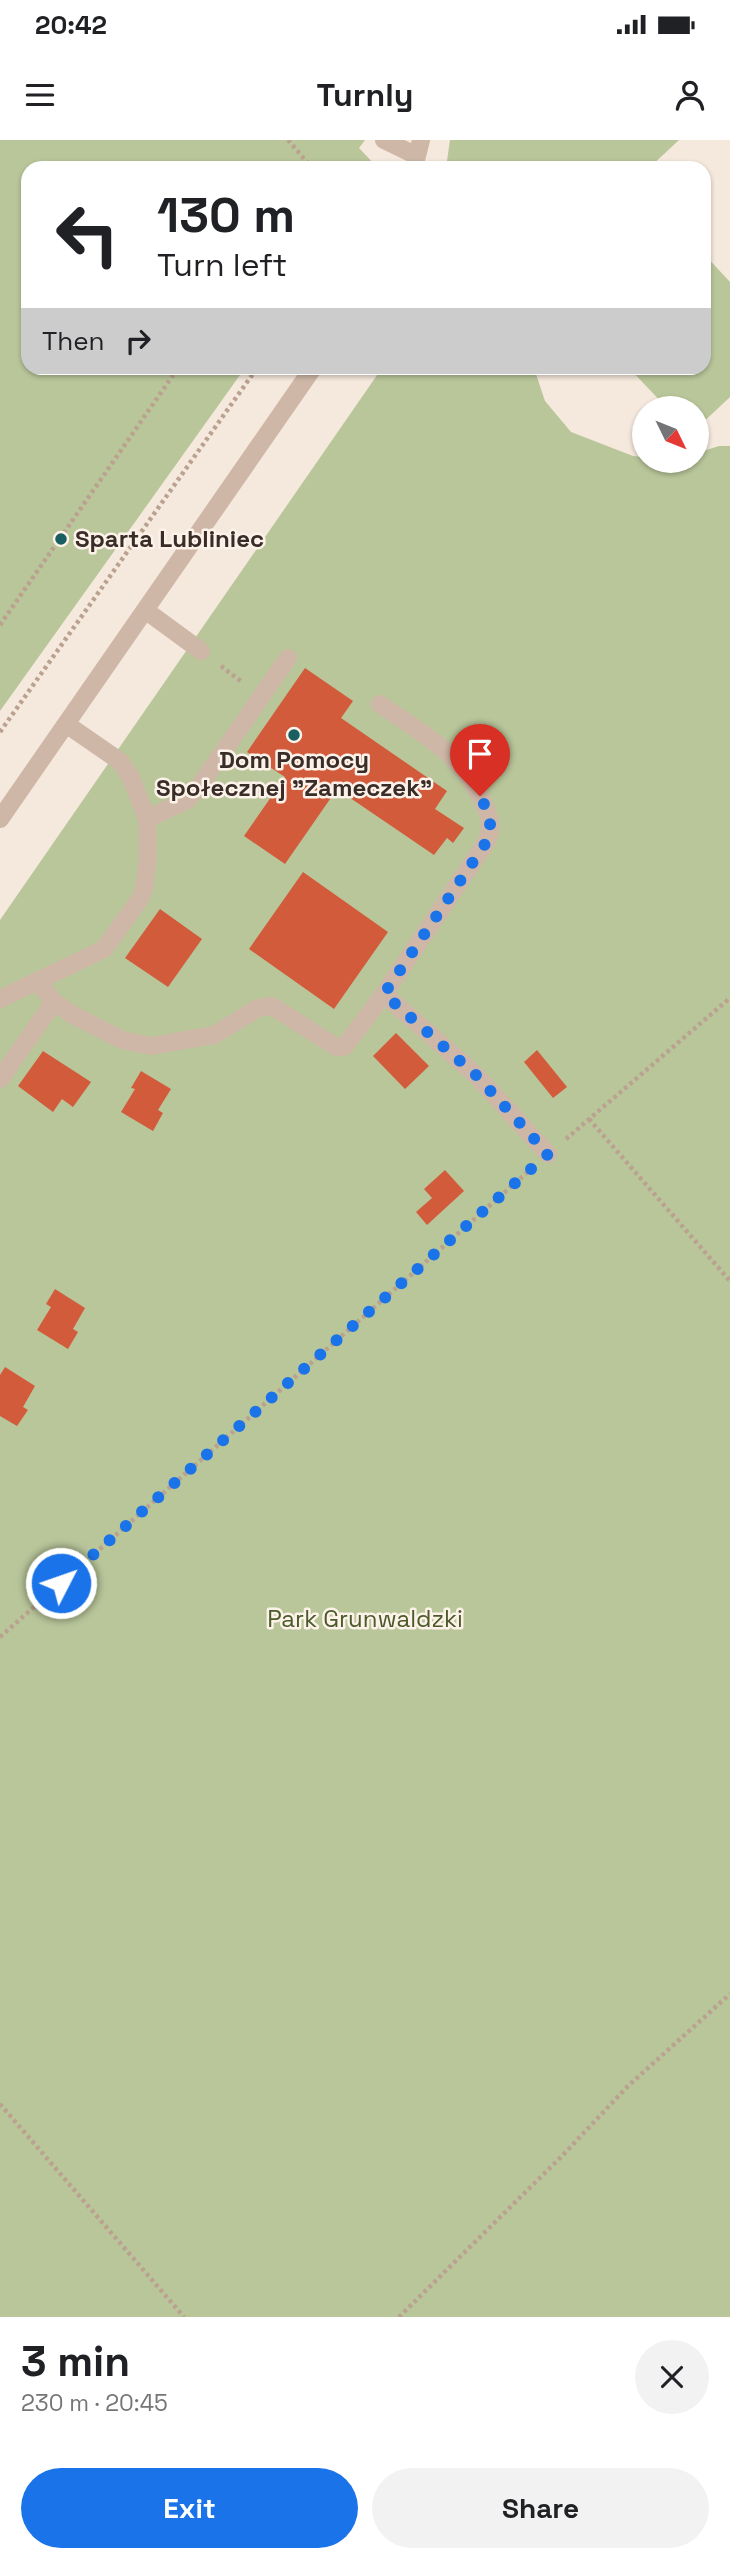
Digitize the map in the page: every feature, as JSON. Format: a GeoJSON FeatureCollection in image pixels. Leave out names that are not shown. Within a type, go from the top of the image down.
{"type":"FeatureCollection","features":[{"type":"Feature","properties":{"kind":"street"},"geometry":{"type":"LineString","coordinates":[[384,140],[417,155]]}},
{"type":"Feature","properties":{"kind":"street"},"geometry":{"type":"LineString","coordinates":[[0,819],[308,375]]}},
{"type":"Feature","properties":{"kind":"street"},"geometry":{"type":"LineString","coordinates":[[145,610],[201,651]]}},
{"type":"Feature","properties":{"kind":"street"},"geometry":{"type":"LineString","coordinates":[[147,819],[187,800],[198,788],[288,658]]}},
{"type":"Feature","properties":{"kind":"street"},"geometry":{"type":"LineString","coordinates":[[37,981],[54,1002],[72,1015],[122,1040],[151,1046],[214,1035],[258,1008],[272,1006],[336,1047],[344,1047],[384,994],[487,841],[491,829],[490,816],[470,775],[454,757],[380,704]]}},
{"type":"Feature","properties":{"kind":"street"},"geometry":{"type":"LineString","coordinates":[[0,999],[104,949],[140,899],[146,874],[147,819],[131,778],[121,762],[66,724]]}},
{"type":"Feature","properties":{"kind":"street"},"geometry":{"type":"LineString","coordinates":[[384,994],[476,1075],[548,1154]]}},
{"type":"Feature","properties":{"kind":"street"},"geometry":{"type":"LineString","coordinates":[[0,1079],[54,1002]]}},
{"type":"Feature","properties":{"kind":"path"},"geometry":{"type":"LineString","coordinates":[[288,140],[306,161]]}},
{"type":"Feature","properties":{"kind":"path"},"geometry":{"type":"LineString","coordinates":[[0,625],[173,375]]}},
{"type":"Feature","properties":{"kind":"path"},"geometry":{"type":"LineString","coordinates":[[0,732],[252,375]]}},
{"type":"Feature","properties":{"kind":"path"},"geometry":{"type":"LineString","coordinates":[[201,651],[261,696]]}},
{"type":"Feature","properties":{"kind":"path"},"geometry":{"type":"LineString","coordinates":[[0,1637],[548,1154],[730,998]]}},
{"type":"Feature","properties":{"kind":"path"},"geometry":{"type":"LineString","coordinates":[[589,1119],[730,1281]]}},
{"type":"Feature","properties":{"kind":"path"},"geometry":{"type":"LineString","coordinates":[[399,2317],[561,2157],[628,2086],[730,1994]]}},
{"type":"Feature","properties":{"kind":"path"},"geometry":{"type":"LineString","coordinates":[[0,2104],[184,2317]]}},
{"type":"Feature","properties":{"kind":"green space","name":"Sparta Lubliniec"},"geometry":{"type":"Polygon","coordinates":[[[0,140],[365,140],[359,148],[371,161],[21,161],[21,375],[240,375],[0,711],[0,140]]]}},
{"type":"Feature","properties":{"kind":"green space"},"geometry":{"type":"Polygon","coordinates":[[[450,140],[679,140],[656,161],[447,161],[450,140]]]}},
{"type":"Feature","properties":{"kind":"green space"},"geometry":{"type":"Polygon","coordinates":[[[711,262],[730,282],[730,397],[709,417],[709,396],[656,396],[636,375],[711,375],[711,262]]]}},
{"type":"Feature","properties":{"kind":"green space","name":"Park Grunwaldzki"},"geometry":{"type":"Polygon","coordinates":[[[377,375],[536,375],[545,401],[571,432],[632,456],[632,473],[709,473],[709,449],[730,446],[730,2317],[0,2317],[0,920],[377,375]]]}},
{"type":"Feature","properties":{"kind":"building"},"geometry":{"type":"Polygon","coordinates":[[[305,668],[353,701],[341,718],[447,791],[435,809],[464,828],[453,843],[447,838],[434,855],[337,789],[285,864],[244,836],[285,777],[247,752],[305,668]]]}},
{"type":"Feature","properties":{"kind":"building"},"geometry":{"type":"Polygon","coordinates":[[[303,872],[388,932],[334,1009],[249,949],[303,872]]]}},
{"type":"Feature","properties":{"kind":"building"},"geometry":{"type":"Polygon","coordinates":[[[160,909],[202,939],[168,987],[125,958],[160,909]]]}},
{"type":"Feature","properties":{"kind":"building"},"geometry":{"type":"Polygon","coordinates":[[[396,1033],[429,1066],[405,1089],[373,1056],[396,1033]]]}},
{"type":"Feature","properties":{"kind":"building"},"geometry":{"type":"Polygon","coordinates":[[[537,1050],[567,1087],[553,1098],[524,1062],[537,1050]]]}},
{"type":"Feature","properties":{"kind":"building"},"geometry":{"type":"Polygon","coordinates":[[[43,1051],[91,1082],[73,1107],[62,1099],[53,1112],[18,1086],[43,1051]]]}},
{"type":"Feature","properties":{"kind":"building"},"geometry":{"type":"Polygon","coordinates":[[[141,1071],[171,1089],[158,1110],[163,1113],[153,1131],[121,1112],[135,1089],[131,1088],[141,1071]]]}},
{"type":"Feature","properties":{"kind":"building"},"geometry":{"type":"Polygon","coordinates":[[[445,1170],[464,1191],[427,1225],[416,1212],[432,1198],[424,1189],[445,1170]]]}},
{"type":"Feature","properties":{"kind":"building"},"geometry":{"type":"Polygon","coordinates":[[[55,1289],[85,1308],[73,1329],[78,1332],[68,1349],[37,1330],[51,1307],[46,1304],[55,1289]]]}},
{"type":"Feature","properties":{"kind":"building"},"geometry":{"type":"Polygon","coordinates":[[[5,1367],[35,1386],[23,1407],[28,1410],[17,1426],[0,1416],[0,1375],[5,1367]]]}},
{"type":"Feature","properties":{"kind":"place","name":"Sparta Lubliniec"},"geometry":{"type":"Point","coordinates":[61,539]}},
{"type":"Feature","properties":{"kind":"place","name":"Dom Pomocy Społecznej \"Zameczek\""},"geometry":{"type":"Point","coordinates":[294,735]}},
{"type":"Feature","properties":{"kind":"route"},"geometry":{"type":"LineString","coordinates":[[61,1583],[548,1154],[476,1075],[384,994],[487,841],[491,829],[490,816],[480,796]]}}]}
